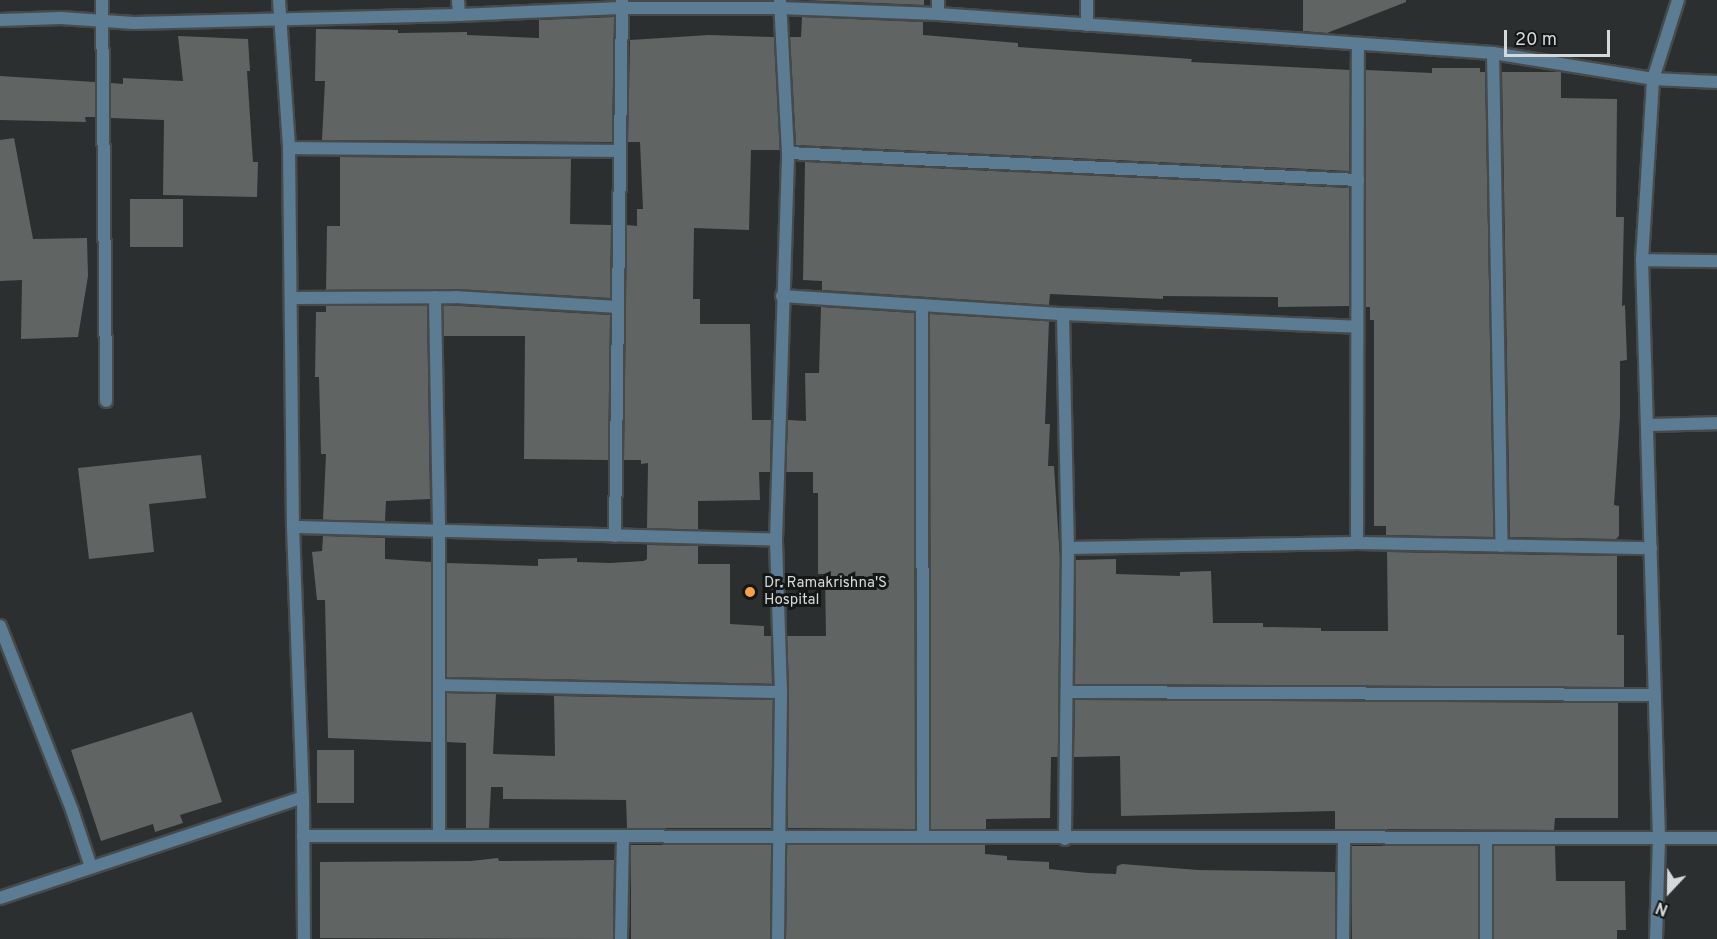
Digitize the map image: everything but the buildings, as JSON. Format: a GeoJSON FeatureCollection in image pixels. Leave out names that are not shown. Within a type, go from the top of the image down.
{"type":"FeatureCollection","features":[{"type":"Feature","properties":{"kind":"street"},"geometry":{"type":"LineString","coordinates":[[102,0],[106,401]]}},
{"type":"Feature","properties":{"kind":"street"},"geometry":{"type":"LineString","coordinates":[[279,0],[289,148],[293,527],[303,796],[304,939]]}},
{"type":"Feature","properties":{"kind":"street"},"geometry":{"type":"LineString","coordinates":[[458,0],[459,15]]}},
{"type":"Feature","properties":{"kind":"street"},"geometry":{"type":"LineString","coordinates":[[938,0],[938,14]]}},
{"type":"Feature","properties":{"kind":"street"},"geometry":{"type":"LineString","coordinates":[[1087,0],[1087,25]]}},
{"type":"Feature","properties":{"kind":"street"},"geometry":{"type":"LineString","coordinates":[[1656,939],[1659,838],[1642,260],[1653,79],[1678,0]]}},
{"type":"Feature","properties":{"kind":"street"},"geometry":{"type":"LineString","coordinates":[[0,20],[280,19],[459,15],[621,4],[780,4],[1493,53],[1653,79],[1717,82]]}},
{"type":"Feature","properties":{"kind":"street"},"geometry":{"type":"LineString","coordinates":[[615,536],[621,4]]}},
{"type":"Feature","properties":{"kind":"street"},"geometry":{"type":"LineString","coordinates":[[778,939],[781,692],[776,540],[788,153],[780,4]]}},
{"type":"Feature","properties":{"kind":"street"},"geometry":{"type":"LineString","coordinates":[[1357,543],[1358,44]]}},
{"type":"Feature","properties":{"kind":"street"},"geometry":{"type":"LineString","coordinates":[[1493,53],[1502,546]]}},
{"type":"Feature","properties":{"kind":"street"},"geometry":{"type":"LineString","coordinates":[[289,148],[618,151]]}},
{"type":"Feature","properties":{"kind":"street"},"geometry":{"type":"LineString","coordinates":[[788,153],[1358,180]]}},
{"type":"Feature","properties":{"kind":"street"},"geometry":{"type":"LineString","coordinates":[[1642,260],[1717,261]]}},
{"type":"Feature","properties":{"kind":"street"},"geometry":{"type":"LineString","coordinates":[[782,296],[1063,314],[1357,327]]}},
{"type":"Feature","properties":{"kind":"street"},"geometry":{"type":"LineString","coordinates":[[291,298],[435,297],[618,307]]}},
{"type":"Feature","properties":{"kind":"street"},"geometry":{"type":"LineString","coordinates":[[435,297],[440,531],[439,837]]}},
{"type":"Feature","properties":{"kind":"street"},"geometry":{"type":"LineString","coordinates":[[922,305],[923,837]]}},
{"type":"Feature","properties":{"kind":"street"},"geometry":{"type":"LineString","coordinates":[[1063,314],[1068,548],[1065,839]]}},
{"type":"Feature","properties":{"kind":"street"},"geometry":{"type":"LineString","coordinates":[[1647,425],[1717,423]]}},
{"type":"Feature","properties":{"kind":"street"},"geometry":{"type":"LineString","coordinates":[[293,527],[776,540]]}},
{"type":"Feature","properties":{"kind":"street"},"geometry":{"type":"LineString","coordinates":[[1068,548],[1357,543],[1651,548]]}},
{"type":"Feature","properties":{"kind":"street"},"geometry":{"type":"LineString","coordinates":[[0,626],[72,810],[91,867]]}},
{"type":"Feature","properties":{"kind":"street"},"geometry":{"type":"LineString","coordinates":[[439,685],[781,692]]}},
{"type":"Feature","properties":{"kind":"street"},"geometry":{"type":"LineString","coordinates":[[1068,692],[1655,695]]}},
{"type":"Feature","properties":{"kind":"street"},"geometry":{"type":"LineString","coordinates":[[0,898],[303,796]]}},
{"type":"Feature","properties":{"kind":"street"},"geometry":{"type":"LineString","coordinates":[[303,836],[1065,839],[1717,838]]}},
{"type":"Feature","properties":{"kind":"street"},"geometry":{"type":"LineString","coordinates":[[621,939],[622,836]]}},
{"type":"Feature","properties":{"kind":"street"},"geometry":{"type":"LineString","coordinates":[[1343,939],[1344,838]]}},
{"type":"Feature","properties":{"kind":"street"},"geometry":{"type":"LineString","coordinates":[[1486,838],[1486,939]]}},
{"type":"Feature","properties":{"kind":"place","name":"Dr. Ramakrishna'S Hospital"},"geometry":{"type":"Point","coordinates":[750,592]}}]}
